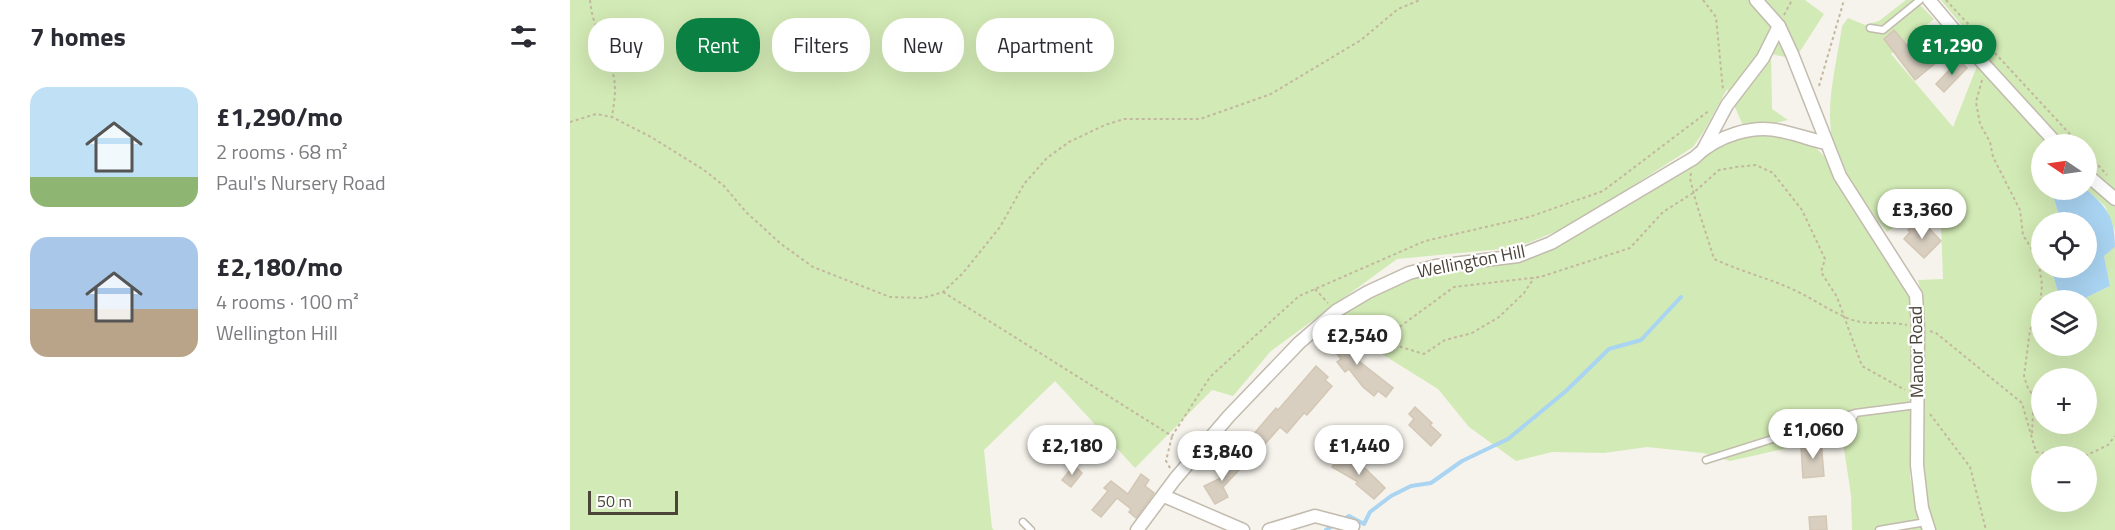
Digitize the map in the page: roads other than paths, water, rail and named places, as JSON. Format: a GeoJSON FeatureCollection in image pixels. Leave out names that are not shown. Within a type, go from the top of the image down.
{"type":"FeatureCollection","features":[{"type":"Feature","properties":{"kind":"street","name":"Manor Road"},"geometry":{"type":"LineString","coordinates":[[1756,0],[1779,26],[1840,176],[1916,295],[1918,328],[1917,465],[1922,508],[1928,526]]}},
{"type":"Feature","properties":{"kind":"street"},"geometry":{"type":"LineString","coordinates":[[1929,0],[2048,134]]}},
{"type":"Feature","properties":{"kind":"street","name":"Wellington Hill"},"geometry":{"type":"LineString","coordinates":[[1137,530],[1175,478],[1229,416],[1299,343],[1336,311],[1368,292],[1409,273],[1436,266],[1518,256],[1551,243],[1694,158],[1704,148],[1727,105],[1763,58],[1779,26]]}},
{"type":"Feature","properties":{"kind":"street","name":"Wellington Hill"},"geometry":{"type":"LineString","coordinates":[[1704,148],[1732,134],[1766,130],[1784,131],[1826,143]]}},
{"type":"Feature","properties":{"kind":"street"},"geometry":{"type":"LineString","coordinates":[[2097,183],[2115,199]]}},
{"type":"Feature","properties":{"kind":"street"},"geometry":{"type":"LineString","coordinates":[[1164,496],[1243,530]]}},
{"type":"Feature","properties":{"kind":"street"},"geometry":{"type":"LineString","coordinates":[[1269,530],[1315,516],[1353,526]]}},
{"type":"Feature","properties":{"kind":"lane"},"geometry":{"type":"LineString","coordinates":[[1870,28],[1883,30],[1920,0]]}},
{"type":"Feature","properties":{"kind":"lane"},"geometry":{"type":"LineString","coordinates":[[1706,460],[1855,413],[1917,401]]}},
{"type":"Feature","properties":{"kind":"lane"},"geometry":{"type":"LineString","coordinates":[[1841,441],[1855,413]]}},
{"type":"Feature","properties":{"kind":"lane"},"geometry":{"type":"LineString","coordinates":[[1023,522],[1031,530]]}},
{"type":"Feature","properties":{"kind":"lane"},"geometry":{"type":"LineString","coordinates":[[1879,530],[1928,526]]}},
{"type":"Feature","properties":{"kind":"water"},"geometry":{"type":"Polygon","coordinates":[[[2054,200],[2097,200],[2104,208],[2111,220],[2115,237],[2115,247],[2104,256],[2110,286],[2097,292],[2097,290],[2057,290],[2054,278],[2097,278],[2097,212],[2058,212],[2054,200]]]}},
{"type":"Feature","properties":{"kind":"waterway"},"geometry":{"type":"LineString","coordinates":[[1343,520],[1349,516],[1364,524],[1370,512],[1391,496],[1411,486],[1431,483],[1462,461],[1508,439],[1566,391],[1609,349],[1641,340],[1681,297]]}},
{"type":"Feature","properties":{"kind":"waterway"},"geometry":{"type":"LineString","coordinates":[[1326,530],[1334,525]]}}]}
